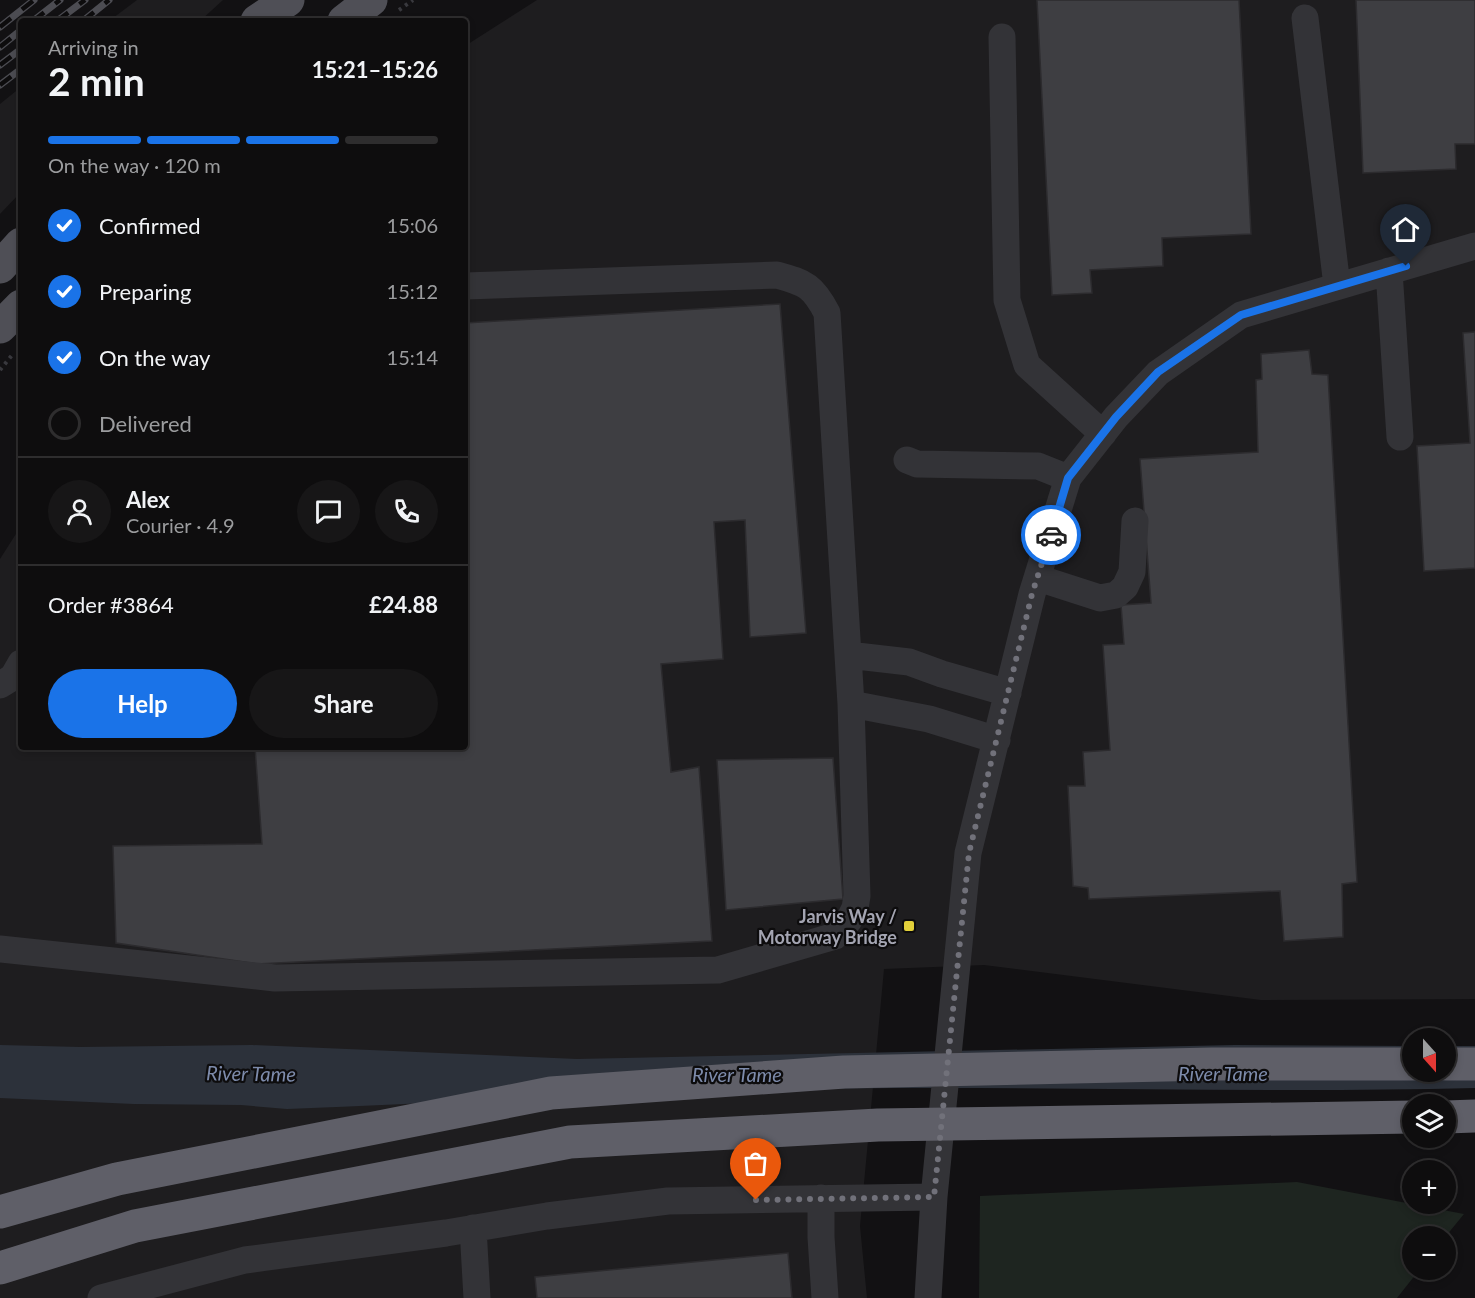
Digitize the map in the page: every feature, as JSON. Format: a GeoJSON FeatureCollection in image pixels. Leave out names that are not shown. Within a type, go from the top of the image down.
{"type":"FeatureCollection","features":[{"type":"Feature","properties":{"kind":"highway"},"geometry":{"type":"LineString","coordinates":[[0,1212],[117,1179],[551,1093],[844,1072],[1212,1064],[1402,1064]]}},
{"type":"Feature","properties":{"kind":"highway"},"geometry":{"type":"LineString","coordinates":[[1456,1064],[1475,1064]]}},
{"type":"Feature","properties":{"kind":"highway"},"geometry":{"type":"LineString","coordinates":[[1456,1117],[1475,1116]]}},
{"type":"Feature","properties":{"kind":"highway"},"geometry":{"type":"LineString","coordinates":[[0,1268],[135,1226],[570,1142],[878,1125],[1402,1117]]}},
{"type":"Feature","properties":{"kind":"main road"},"geometry":{"type":"LineString","coordinates":[[261,18],[288,0]]}},
{"type":"Feature","properties":{"kind":"main road"},"geometry":{"type":"LineString","coordinates":[[348,18],[371,0]]}},
{"type":"Feature","properties":{"kind":"main road"},"geometry":{"type":"LineString","coordinates":[[0,267],[18,247]]}},
{"type":"Feature","properties":{"kind":"main road"},"geometry":{"type":"LineString","coordinates":[[0,327],[18,309]]}},
{"type":"Feature","properties":{"kind":"street"},"geometry":{"type":"LineString","coordinates":[[1305,18],[1337,286]]}},
{"type":"Feature","properties":{"kind":"street"},"geometry":{"type":"LineString","coordinates":[[1002,37],[1007,300],[1027,364],[1103,434]]}},
{"type":"Feature","properties":{"kind":"street"},"geometry":{"type":"LineString","coordinates":[[928,1298],[934,1197],[969,853],[1038,578],[1068,478],[1116,417],[1158,372],[1241,315],[1475,246]]}},
{"type":"Feature","properties":{"kind":"street"},"geometry":{"type":"LineString","coordinates":[[1389,271],[1400,437]]}},
{"type":"Feature","properties":{"kind":"street"},"geometry":{"type":"LineString","coordinates":[[0,949],[275,978],[718,970],[835,936],[852,914],[857,896],[851,704],[827,313],[816,293],[798,281],[777,275],[468,286]]}},
{"type":"Feature","properties":{"kind":"street"},"geometry":{"type":"LineString","coordinates":[[907,460],[917,464],[1038,466],[1068,478]]}},
{"type":"Feature","properties":{"kind":"street"},"geometry":{"type":"LineString","coordinates":[[1038,578],[1100,598],[1116,595],[1125,587],[1132,572],[1135,522]]}},
{"type":"Feature","properties":{"kind":"street"},"geometry":{"type":"LineString","coordinates":[[848,655],[909,662],[1008,693]]}},
{"type":"Feature","properties":{"kind":"street"},"geometry":{"type":"LineString","coordinates":[[0,685],[13,677],[18,668]]}},
{"type":"Feature","properties":{"kind":"street"},"geometry":{"type":"LineString","coordinates":[[851,704],[929,719],[997,740]]}},
{"type":"Feature","properties":{"kind":"street"},"geometry":{"type":"LineString","coordinates":[[101,1298],[245,1260],[668,1201],[934,1197]]}},
{"type":"Feature","properties":{"kind":"street"},"geometry":{"type":"LineString","coordinates":[[821,1198],[825,1298]]}},
{"type":"Feature","properties":{"kind":"street"},"geometry":{"type":"LineString","coordinates":[[473,1228],[477,1298]]}},
{"type":"Feature","properties":{"kind":"shaded area"},"geometry":{"type":"Polygon","coordinates":[[[137,0],[223,0],[203,18],[113,18],[137,0]]]}},
{"type":"Feature","properties":{"kind":"shaded area"},"geometry":{"type":"Polygon","coordinates":[[[537,0],[1475,0],[1475,999],[1261,1000],[984,965],[884,969],[860,1226],[867,1298],[0,1298],[0,559],[18,531],[18,750],[468,750],[468,44],[537,0]]]}},
{"type":"Feature","properties":{"kind":"shaded area"},"geometry":{"type":"Polygon","coordinates":[[[18,89],[18,195],[0,214],[0,104],[18,89]]]}},
{"type":"Feature","properties":{"kind":"shaded area"},"geometry":{"type":"Polygon","coordinates":[[[1297,1182],[1402,1202],[1402,1214],[1464,1214],[1454,1226],[1402,1226],[1402,1280],[1411,1280],[1397,1298],[979,1298],[980,1196],[1297,1182]]]}},
{"type":"Feature","properties":{"kind":"water","name":"River Tame"},"geometry":{"type":"Polygon","coordinates":[[[0,1045],[80,1047],[252,1045],[577,1059],[1235,1045],[1402,1046],[1402,1082],[1456,1082],[1456,1046],[1475,1046],[1475,1088],[1296,1090],[848,1088],[699,1091],[287,1109],[241,1105],[134,1104],[0,1098],[0,1045]]]}},
{"type":"Feature","properties":{"kind":"building"},"geometry":{"type":"Polygon","coordinates":[[[1037,0],[1239,0],[1251,234],[1162,238],[1163,266],[1090,270],[1092,293],[1052,295],[1037,0]]]}},
{"type":"Feature","properties":{"kind":"building"},"geometry":{"type":"Polygon","coordinates":[[[1356,0],[1475,0],[1475,144],[1455,144],[1456,169],[1363,173],[1356,0]]]}},
{"type":"Feature","properties":{"kind":"building"},"geometry":{"type":"Polygon","coordinates":[[[780,304],[806,633],[750,637],[745,520],[714,522],[723,659],[661,664],[671,772],[699,767],[712,941],[257,964],[116,943],[113,846],[262,844],[255,750],[468,750],[468,323],[780,304]]]}},
{"type":"Feature","properties":{"kind":"building"},"geometry":{"type":"Polygon","coordinates":[[[1475,332],[1475,568],[1424,571],[1417,446],[1470,443],[1463,333],[1475,332]]]}},
{"type":"Feature","properties":{"kind":"building"},"geometry":{"type":"Polygon","coordinates":[[[1309,350],[1312,374],[1328,375],[1357,882],[1342,884],[1343,937],[1284,941],[1280,891],[1089,899],[1088,888],[1073,886],[1068,786],[1085,786],[1083,752],[1110,750],[1103,645],[1124,644],[1121,605],[1151,603],[1140,459],[1258,452],[1256,380],[1262,379],[1261,354],[1309,350]]]}},
{"type":"Feature","properties":{"kind":"building"},"geometry":{"type":"Polygon","coordinates":[[[833,758],[843,899],[726,910],[717,760],[833,758]]]}},
{"type":"Feature","properties":{"kind":"building"},"geometry":{"type":"Polygon","coordinates":[[[788,1253],[792,1298],[537,1298],[535,1277],[788,1253]]]}},
{"type":"Feature","properties":{"kind":"railway"},"geometry":{"type":"LineString","coordinates":[[0,27],[34,0]]}},
{"type":"Feature","properties":{"kind":"railway"},"geometry":{"type":"LineString","coordinates":[[37,18],[60,0]]}},
{"type":"Feature","properties":{"kind":"railway"},"geometry":{"type":"LineString","coordinates":[[61,18],[85,0]]}},
{"type":"Feature","properties":{"kind":"railway"},"geometry":{"type":"LineString","coordinates":[[87,18],[109,0]]}},
{"type":"Feature","properties":{"kind":"railway"},"geometry":{"type":"LineString","coordinates":[[0,47],[18,32]]}},
{"type":"Feature","properties":{"kind":"railway"},"geometry":{"type":"LineString","coordinates":[[0,65],[18,51]]}},
{"type":"Feature","properties":{"kind":"railway"},"geometry":{"type":"LineString","coordinates":[[0,85],[18,71]]}},
{"type":"Feature","properties":{"kind":"way so far"},"geometry":{"type":"LineString","coordinates":[[756,1200],[934,1197],[969,853],[1032,594],[1051,535]]}},
{"type":"Feature","properties":{"kind":"place","name":"Jarvis Way / Motorway Bridge"},"geometry":{"type":"Point","coordinates":[909,926]}},
{"type":"Feature","properties":{"kind":"route"},"geometry":{"type":"LineString","coordinates":[[1051,535],[1068,478],[1116,417],[1158,372],[1241,315],[1406,266]]}}]}
